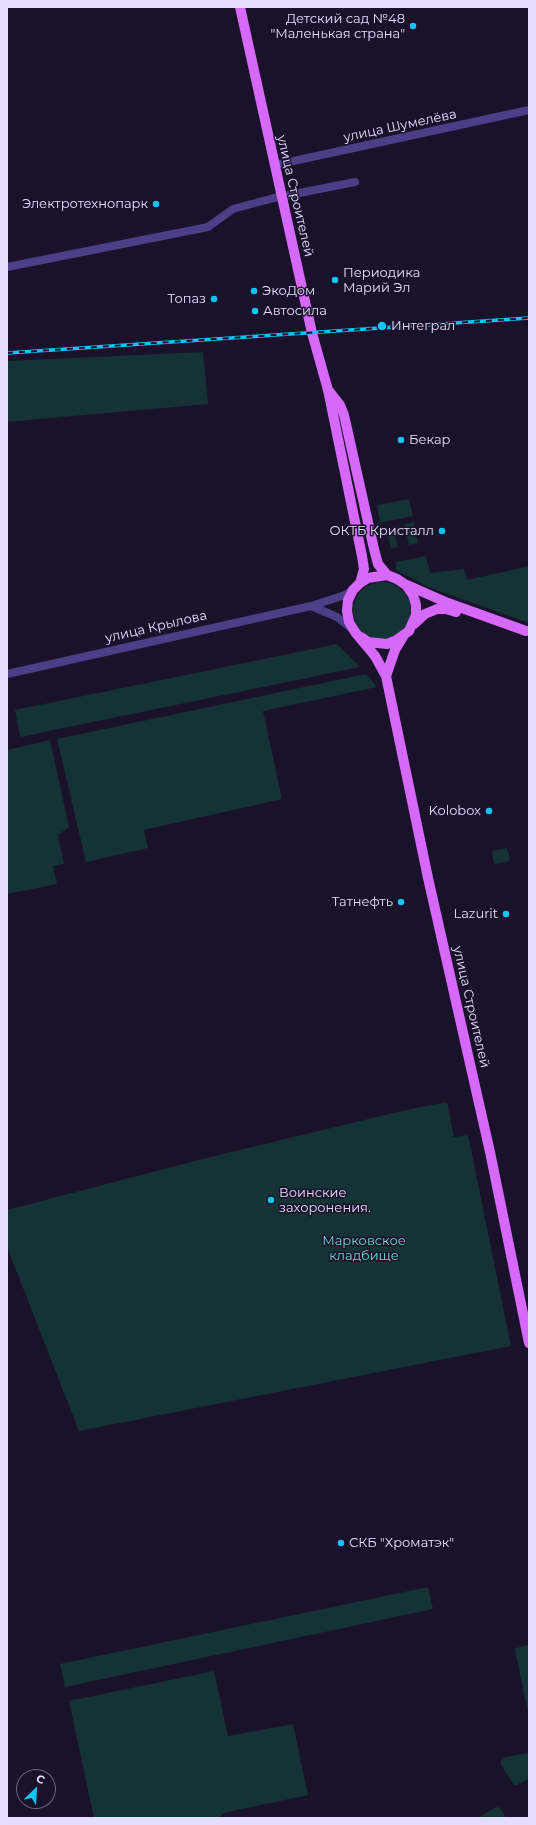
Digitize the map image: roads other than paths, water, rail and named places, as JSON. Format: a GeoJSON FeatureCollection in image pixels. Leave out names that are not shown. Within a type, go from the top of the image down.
{"type":"FeatureCollection","features":[{"type":"Feature","properties":{"kind":"main road","name":"улица Строителей"},"geometry":{"type":"LineString","coordinates":[[240,7],[312,333],[328,390],[362,556],[364,569],[348,600],[347,611],[349,622],[375,656],[386,676],[428,878],[489,1145],[529,1343]]}},
{"type":"Feature","properties":{"kind":"main road","name":"улица Строителей"},"geometry":{"type":"LineString","coordinates":[[328,390],[340,405],[344,415],[378,564],[387,576]]}},
{"type":"Feature","properties":{"kind":"main road"},"geometry":{"type":"LineString","coordinates":[[356,586],[368,578],[387,576],[448,602],[528,630]]}},
{"type":"Feature","properties":{"kind":"main road"},"geometry":{"type":"LineString","coordinates":[[406,585],[413,595],[416,605],[416,615],[412,625]]}},
{"type":"Feature","properties":{"kind":"main road"},"geometry":{"type":"LineString","coordinates":[[386,676],[396,650],[412,625],[425,614],[442,608],[497,627],[509,630],[528,630]]}},
{"type":"Feature","properties":{"kind":"main road"},"geometry":{"type":"LineString","coordinates":[[358,634],[373,643],[386,644],[403,637]]}},
{"type":"Feature","properties":{"kind":"street","name":"улица Шумелёва"},"geometry":{"type":"LineString","coordinates":[[275,165],[529,110]]}},
{"type":"Feature","properties":{"kind":"street"},"geometry":{"type":"LineString","coordinates":[[7,267],[208,227],[232,209],[355,182]]}},
{"type":"Feature","properties":{"kind":"street","name":"улица Крылова"},"geometry":{"type":"LineString","coordinates":[[7,674],[311,606],[345,595],[356,586]]}},
{"type":"Feature","properties":{"kind":"street"},"geometry":{"type":"LineString","coordinates":[[311,606],[337,617],[358,634]]}},
{"type":"Feature","properties":{"kind":"railway"},"geometry":{"type":"LineString","coordinates":[[7,353],[529,318]]}},
{"type":"Feature","properties":{"kind":"place","name":"Детский сад №48 \"Маленькая страна\""},"geometry":{"type":"Point","coordinates":[413,26]}},
{"type":"Feature","properties":{"kind":"place","name":"Электротехнопарк"},"geometry":{"type":"Point","coordinates":[156,204]}},
{"type":"Feature","properties":{"kind":"place","name":"Периодика Марий Эл"},"geometry":{"type":"Point","coordinates":[335,280]}},
{"type":"Feature","properties":{"kind":"place","name":"ЭкоДом"},"geometry":{"type":"Point","coordinates":[254,291]}},
{"type":"Feature","properties":{"kind":"place","name":"Топаз"},"geometry":{"type":"Point","coordinates":[214,299]}},
{"type":"Feature","properties":{"kind":"place","name":"Автосила"},"geometry":{"type":"Point","coordinates":[255,311]}},
{"type":"Feature","properties":{"kind":"place","name":"Интеграл"},"geometry":{"type":"Point","coordinates":[382,326]}},
{"type":"Feature","properties":{"kind":"place","name":"Бекар"},"geometry":{"type":"Point","coordinates":[401,440]}},
{"type":"Feature","properties":{"kind":"place","name":"ОКТБ Кристалл"},"geometry":{"type":"Point","coordinates":[442,531]}},
{"type":"Feature","properties":{"kind":"place","name":"Kolobox"},"geometry":{"type":"Point","coordinates":[489,811]}},
{"type":"Feature","properties":{"kind":"place","name":"Татнефть"},"geometry":{"type":"Point","coordinates":[401,902]}},
{"type":"Feature","properties":{"kind":"place","name":"Lazurit"},"geometry":{"type":"Point","coordinates":[506,914]}},
{"type":"Feature","properties":{"kind":"place","name":"Воинские захоронения."},"geometry":{"type":"Point","coordinates":[271,1200]}},
{"type":"Feature","properties":{"kind":"place","name":"СКБ \"Хроматэк\""},"geometry":{"type":"Point","coordinates":[341,1543]}},
{"type":"Feature","properties":{"kind":"park label","name":"Марковское кладбище"},"geometry":{"type":"Point","coordinates":[364,1248]}}]}
